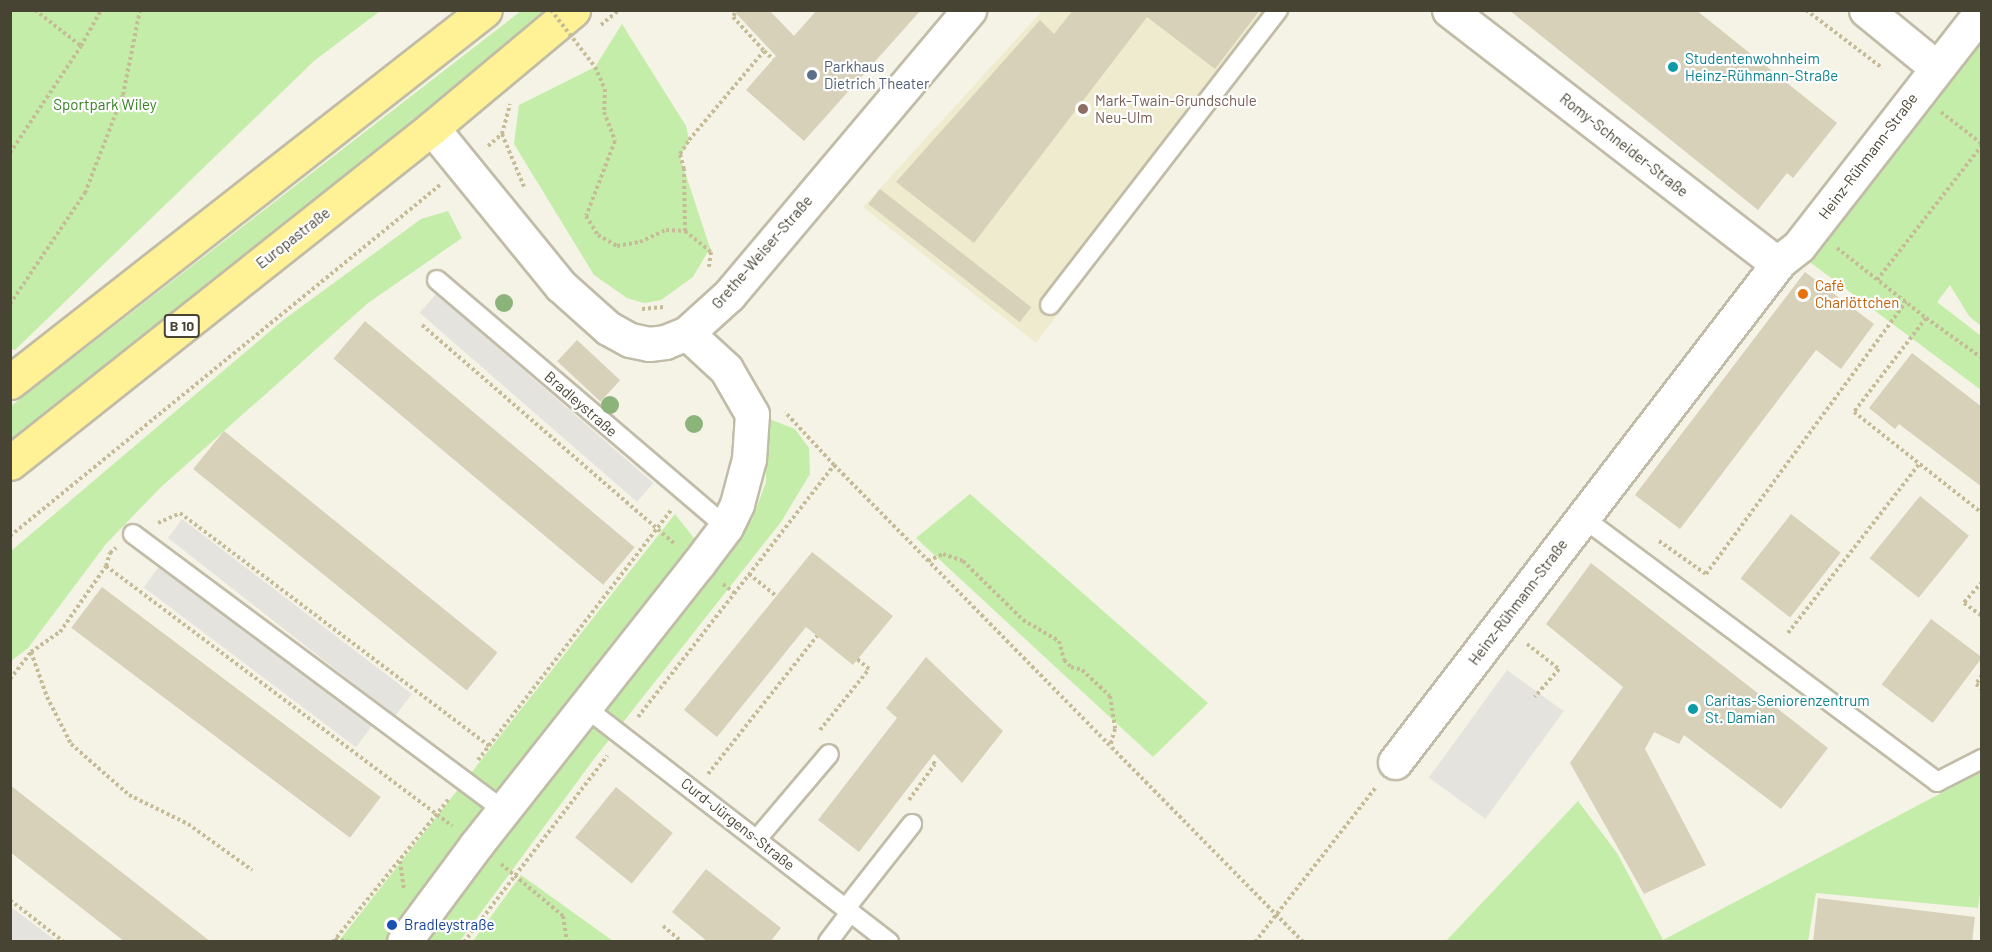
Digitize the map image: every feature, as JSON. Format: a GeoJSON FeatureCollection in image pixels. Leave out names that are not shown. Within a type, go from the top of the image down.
{"type":"FeatureCollection","features":[{"type":"Feature","properties":{"kind":"main road"},"geometry":{"type":"LineString","coordinates":[[10,382],[485,10]]}},
{"type":"Feature","properties":{"kind":"main road","name":"Europastraße"},"geometry":{"type":"LineString","coordinates":[[10,463],[432,128],[582,28]]}},
{"type":"Feature","properties":{"kind":"street","name":"Grethe-Weiser-Straße"},"geometry":{"type":"LineString","coordinates":[[432,128],[561,286],[608,328],[630,340],[649,344],[665,342],[687,333],[729,295],[969,10]]}},
{"type":"Feature","properties":{"kind":"street","name":"Romy-Schneider-Straße"},"geometry":{"type":"LineString","coordinates":[[1449,10],[1769,257],[1797,245]]}},
{"type":"Feature","properties":{"kind":"street"},"geometry":{"type":"LineString","coordinates":[[1866,10],[1936,67]]}},
{"type":"Feature","properties":{"kind":"street","name":"Heinz-Rühmann-Straße"},"geometry":{"type":"LineString","coordinates":[[1395,762],[1502,625],[1582,517],[1982,10]]}},
{"type":"Feature","properties":{"kind":"street"},"geometry":{"type":"LineString","coordinates":[[404,942],[503,810],[586,708],[726,527],[745,482],[752,414],[726,369],[687,333]]}},
{"type":"Feature","properties":{"kind":"lane"},"geometry":{"type":"LineString","coordinates":[[1050,305],[1278,10]]}},
{"type":"Feature","properties":{"kind":"lane","name":"Bradleystraße"},"geometry":{"type":"LineString","coordinates":[[437,280],[726,527]]}},
{"type":"Feature","properties":{"kind":"lane"},"geometry":{"type":"LineString","coordinates":[[1582,517],[1937,782],[1982,759]]}},
{"type":"Feature","properties":{"kind":"lane"},"geometry":{"type":"LineString","coordinates":[[133,534],[503,810]]}},
{"type":"Feature","properties":{"kind":"lane","name":"Curd-Jürgens-Straße"},"geometry":{"type":"LineString","coordinates":[[586,708],[889,942]]}},
{"type":"Feature","properties":{"kind":"lane"},"geometry":{"type":"LineString","coordinates":[[757,838],[829,754]]}},
{"type":"Feature","properties":{"kind":"lane"},"geometry":{"type":"LineString","coordinates":[[828,942],[912,824]]}},
{"type":"Feature","properties":{"kind":"path"},"geometry":{"type":"LineString","coordinates":[[35,10],[81,46]]}},
{"type":"Feature","properties":{"kind":"path"},"geometry":{"type":"LineString","coordinates":[[10,153],[81,46],[101,10]]}},
{"type":"Feature","properties":{"kind":"path"},"geometry":{"type":"LineString","coordinates":[[10,304],[85,193],[123,95],[140,10]]}},
{"type":"Feature","properties":{"kind":"path"},"geometry":{"type":"LineString","coordinates":[[552,10],[595,67],[605,89],[604,112],[615,141],[586,216],[598,235],[617,246],[640,242],[666,230],[685,231],[711,252],[709,268],[702,277]]}},
{"type":"Feature","properties":{"kind":"path"},"geometry":{"type":"LineString","coordinates":[[574,48],[582,28],[619,10]]}},
{"type":"Feature","properties":{"kind":"path"},"geometry":{"type":"LineString","coordinates":[[1806,10],[1982,145],[1877,280]]}},
{"type":"Feature","properties":{"kind":"path"},"geometry":{"type":"LineString","coordinates":[[735,13],[733,17],[773,59]]}},
{"type":"Feature","properties":{"kind":"path"},"geometry":{"type":"LineString","coordinates":[[685,231],[684,170],[680,154],[764,51]]}},
{"type":"Feature","properties":{"kind":"path"},"geometry":{"type":"LineString","coordinates":[[10,536],[502,134],[511,101]]}},
{"type":"Feature","properties":{"kind":"path"},"geometry":{"type":"LineString","coordinates":[[502,134],[531,198]]}},
{"type":"Feature","properties":{"kind":"path"},"geometry":{"type":"LineString","coordinates":[[1797,245],[1877,280],[1982,358]]}},
{"type":"Feature","properties":{"kind":"path"},"geometry":{"type":"LineString","coordinates":[[1652,536],[1706,574],[1906,302]]}},
{"type":"Feature","properties":{"kind":"path"},"geometry":{"type":"LineString","coordinates":[[637,309],[668,306]]}},
{"type":"Feature","properties":{"kind":"path"},"geometry":{"type":"LineString","coordinates":[[1926,318],[1854,412],[1982,513]]}},
{"type":"Feature","properties":{"kind":"path"},"geometry":{"type":"LineString","coordinates":[[422,325],[734,593]]}},
{"type":"Feature","properties":{"kind":"path"},"geometry":{"type":"LineString","coordinates":[[1788,633],[1919,464]]}},
{"type":"Feature","properties":{"kind":"path"},"geometry":{"type":"LineString","coordinates":[[834,465],[1303,942]]}},
{"type":"Feature","properties":{"kind":"path"},"geometry":{"type":"LineString","coordinates":[[334,940],[438,814],[656,528],[686,493]]}},
{"type":"Feature","properties":{"kind":"path"},"geometry":{"type":"LineString","coordinates":[[10,679],[31,652],[60,632],[106,566],[110,553],[133,534],[180,513],[489,746]]}},
{"type":"Feature","properties":{"kind":"path"},"geometry":{"type":"LineString","coordinates":[[928,561],[943,554],[963,561],[1023,620],[1059,641],[1064,660],[1071,667],[1082,670],[1100,683],[1110,696],[1115,729],[1110,746]]}},
{"type":"Feature","properties":{"kind":"path"},"geometry":{"type":"LineString","coordinates":[[106,566],[438,814]]}},
{"type":"Feature","properties":{"kind":"path"},"geometry":{"type":"LineString","coordinates":[[748,574],[776,596]]}},
{"type":"Feature","properties":{"kind":"path"},"geometry":{"type":"LineString","coordinates":[[1982,582],[1964,603],[1982,616]]}},
{"type":"Feature","properties":{"kind":"path"},"geometry":{"type":"LineString","coordinates":[[1502,625],[1559,669],[1535,697]]}},
{"type":"Feature","properties":{"kind":"path"},"geometry":{"type":"LineString","coordinates":[[695,791],[817,636]]}},
{"type":"Feature","properties":{"kind":"path"},"geometry":{"type":"LineString","coordinates":[[31,652],[47,697],[70,744],[129,795],[188,824],[252,870]]}},
{"type":"Feature","properties":{"kind":"path"},"geometry":{"type":"LineString","coordinates":[[1982,675],[1976,684],[1982,689]]}},
{"type":"Feature","properties":{"kind":"path"},"geometry":{"type":"LineString","coordinates":[[1255,942],[1395,762]]}},
{"type":"Feature","properties":{"kind":"path"},"geometry":{"type":"LineString","coordinates":[[476,845],[563,916],[567,942]]}},
{"type":"Feature","properties":{"kind":"path"},"geometry":{"type":"LineString","coordinates":[[400,860],[405,894]]}},
{"type":"Feature","properties":{"kind":"path"},"geometry":{"type":"LineString","coordinates":[[10,900],[64,942]]}},
{"type":"Feature","properties":{"kind":"path"},"geometry":{"type":"LineString","coordinates":[[663,926],[682,942]]}},
{"type":"Feature","properties":{"kind":"path"},"geometry":{"type":"LineString","coordinates":[[334,940],[351,942]]}},
{"type":"Feature","properties":{"kind":"shaded area","name":"Mark-Twain-Grundschule Neu-Ulm"},"geometry":{"type":"Polygon","coordinates":[[[1042,11],[1287,11],[1036,343],[863,207],[1042,11]]]}},
{"type":"Feature","properties":{"kind":"shaded area"},"geometry":{"type":"Polygon","coordinates":[[[436,294],[653,483],[637,502],[420,313],[436,294]]]}},
{"type":"Feature","properties":{"kind":"shaded area"},"geometry":{"type":"Polygon","coordinates":[[[182,519],[412,694],[395,716],[168,538],[182,519]]]}},
{"type":"Feature","properties":{"kind":"shaded area"},"geometry":{"type":"Polygon","coordinates":[[[161,564],[373,724],[356,747],[144,587],[161,564]]]}},
{"type":"Feature","properties":{"kind":"shaded area"},"geometry":{"type":"Polygon","coordinates":[[[1507,670],[1564,711],[1485,819],[1429,778],[1507,670]]]}},
{"type":"Feature","properties":{"kind":"shaded area"},"geometry":{"type":"Polygon","coordinates":[[[11,907],[56,941],[11,940],[11,907]]]}},
{"type":"Feature","properties":{"kind":"green space","name":"Sportpark Wiley"},"geometry":{"type":"Polygon","coordinates":[[[10,11],[380,11],[314,61],[15,350],[10,349],[10,11]]]}},
{"type":"Feature","properties":{"kind":"green space"},"geometry":{"type":"Polygon","coordinates":[[[521,11],[548,11],[11,440],[11,406],[521,11]]]}},
{"type":"Feature","properties":{"kind":"green space"},"geometry":{"type":"Polygon","coordinates":[[[1981,13],[1981,326],[1969,316],[1950,285],[1937,302],[1981,336],[1981,390],[1799,254],[1981,13]]]}},
{"type":"Feature","properties":{"kind":"green space"},"geometry":{"type":"Polygon","coordinates":[[[622,24],[686,126],[689,140],[680,157],[710,248],[693,277],[661,300],[644,303],[627,298],[594,275],[514,144],[519,105],[595,67],[622,24]]]}},
{"type":"Feature","properties":{"kind":"green space"},"geometry":{"type":"Polygon","coordinates":[[[448,211],[462,238],[368,303],[160,488],[106,544],[28,648],[11,661],[11,551],[282,321],[421,219],[448,211]]]}},
{"type":"Feature","properties":{"kind":"green space"},"geometry":{"type":"Polygon","coordinates":[[[759,415],[795,429],[809,448],[810,474],[781,522],[594,759],[460,941],[338,942],[675,514],[715,565],[752,520],[766,482],[766,446],[759,415]]]}},
{"type":"Feature","properties":{"kind":"green space"},"geometry":{"type":"Polygon","coordinates":[[[970,494],[1208,703],[1153,757],[916,538],[970,494]]]}},
{"type":"Feature","properties":{"kind":"green space"},"geometry":{"type":"Polygon","coordinates":[[[1981,772],[1982,881],[1978,908],[1816,893],[1808,941],[1446,941],[1578,801],[1617,853],[1663,940],[1981,772]]]}},
{"type":"Feature","properties":{"kind":"green space"},"geometry":{"type":"Polygon","coordinates":[[[521,875],[613,941],[473,941],[521,875]]]}},
{"type":"Feature","properties":{"kind":"building","name":"Parkhaus Dietrich Theater"},"geometry":{"type":"Polygon","coordinates":[[[733,10],[769,10],[794,36],[817,10],[921,10],[804,141],[746,90],[776,56],[733,10]]]}},
{"type":"Feature","properties":{"kind":"building"},"geometry":{"type":"Polygon","coordinates":[[[1073,10],[1260,10],[1215,69],[1147,17],[974,243],[896,182],[1040,20],[1054,34],[1073,10]]]}},
{"type":"Feature","properties":{"kind":"building","name":"Studentenwohnheim Heinz-Rühmann-Straße"},"geometry":{"type":"Polygon","coordinates":[[[1509,10],[1696,10],[1837,123],[1793,178],[1787,173],[1758,210],[1509,10]]]}},
{"type":"Feature","properties":{"kind":"building"},"geometry":{"type":"Polygon","coordinates":[[[880,189],[1031,307],[1020,322],[868,204],[880,189]]]}},
{"type":"Feature","properties":{"kind":"building"},"geometry":{"type":"Polygon","coordinates":[[[1805,272],[1874,324],[1841,369],[1816,350],[1680,529],[1635,495],[1805,272]]]}},
{"type":"Feature","properties":{"kind":"building"},"geometry":{"type":"Polygon","coordinates":[[[365,321],[635,547],[603,585],[334,359],[365,321]]]}},
{"type":"Feature","properties":{"kind":"building"},"geometry":{"type":"Polygon","coordinates":[[[577,340],[620,380],[600,401],[557,361],[577,340]]]}},
{"type":"Feature","properties":{"kind":"building"},"geometry":{"type":"Polygon","coordinates":[[[1912,353],[1982,407],[1982,487],[1899,424],[1895,429],[1869,408],[1912,353]]]}},
{"type":"Feature","properties":{"kind":"building"},"geometry":{"type":"Polygon","coordinates":[[[224,431],[498,653],[467,691],[193,469],[224,431]]]}},
{"type":"Feature","properties":{"kind":"building"},"geometry":{"type":"Polygon","coordinates":[[[1920,496],[1969,536],[1919,598],[1870,558],[1920,496]]]}},
{"type":"Feature","properties":{"kind":"building"},"geometry":{"type":"Polygon","coordinates":[[[1791,514],[1841,553],[1790,617],[1741,579],[1791,514]]]}},
{"type":"Feature","properties":{"kind":"building"},"geometry":{"type":"Polygon","coordinates":[[[812,552],[893,616],[853,665],[806,627],[717,737],[684,710],[812,552]]]}},
{"type":"Feature","properties":{"kind":"building","name":"Caritas-Seniorenzentrum St. Damian"},"geometry":{"type":"Polygon","coordinates":[[[1591,563],[1828,748],[1781,809],[1684,735],[1679,744],[1654,732],[1645,749],[1706,865],[1644,894],[1570,763],[1623,687],[1546,624],[1591,563]]]}},
{"type":"Feature","properties":{"kind":"building"},"geometry":{"type":"Polygon","coordinates":[[[102,587],[381,797],[350,838],[71,628],[102,587]]]}},
{"type":"Feature","properties":{"kind":"building"},"geometry":{"type":"Polygon","coordinates":[[[1931,619],[1982,657],[1933,723],[1882,684],[1931,619]]]}},
{"type":"Feature","properties":{"kind":"building"},"geometry":{"type":"Polygon","coordinates":[[[926,657],[1003,731],[962,783],[934,754],[859,852],[818,820],[897,718],[886,708],[926,657]]]}},
{"type":"Feature","properties":{"kind":"building"},"geometry":{"type":"Polygon","coordinates":[[[10,785],[211,942],[125,942],[10,852],[10,785]]]}},
{"type":"Feature","properties":{"kind":"building"},"geometry":{"type":"Polygon","coordinates":[[[616,787],[673,833],[632,883],[575,838],[616,787]]]}},
{"type":"Feature","properties":{"kind":"building"},"geometry":{"type":"Polygon","coordinates":[[[706,869],[781,928],[770,942],[708,942],[672,912],[706,869]]]}},
{"type":"Feature","properties":{"kind":"building"},"geometry":{"type":"Polygon","coordinates":[[[1818,898],[1975,917],[1972,942],[1813,942],[1818,898]]]}},
{"type":"Feature","properties":{"kind":"place","name":"Studentenwohnheim Heinz-Rühmann-Straße"},"geometry":{"type":"Point","coordinates":[1673,67]}},
{"type":"Feature","properties":{"kind":"place","name":"Parkhaus Dietrich Theater"},"geometry":{"type":"Point","coordinates":[812,75]}},
{"type":"Feature","properties":{"kind":"place","name":"Mark-Twain-Grundschule Neu-Ulm"},"geometry":{"type":"Point","coordinates":[1083,109]}},
{"type":"Feature","properties":{"kind":"place","name":"Café Charlöttchen"},"geometry":{"type":"Point","coordinates":[1803,294]}},
{"type":"Feature","properties":{"kind":"place","name":"Caritas-Seniorenzentrum St. Damian"},"geometry":{"type":"Point","coordinates":[1693,709]}},
{"type":"Feature","properties":{"kind":"place","name":"Bradleystraße"},"geometry":{"type":"Point","coordinates":[392,925]}}]}
